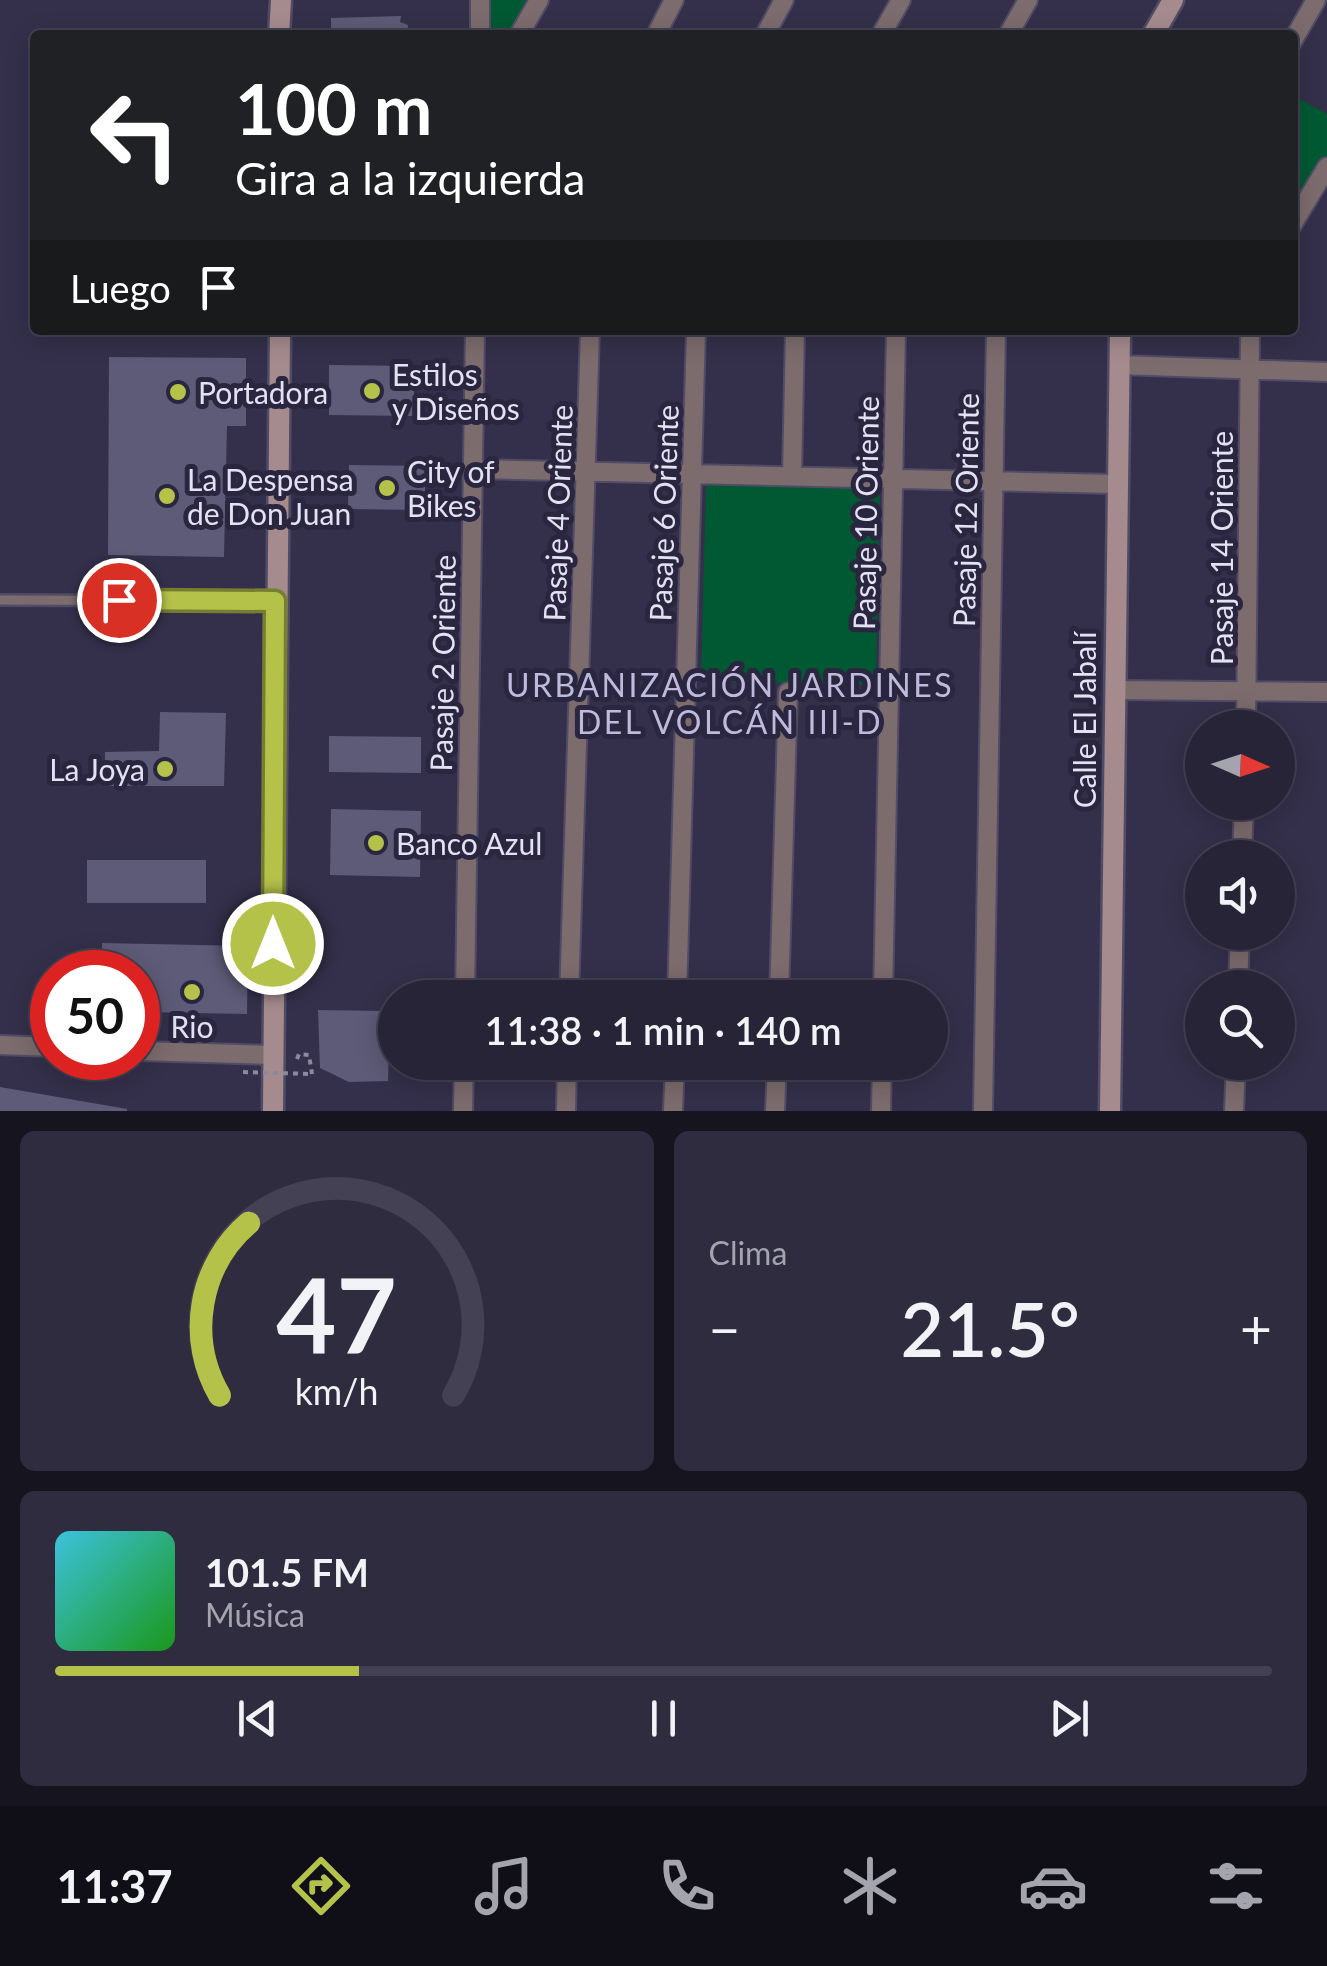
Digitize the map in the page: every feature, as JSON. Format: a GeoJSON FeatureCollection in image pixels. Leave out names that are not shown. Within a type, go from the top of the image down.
{"type":"FeatureCollection","features":[{"type":"Feature","properties":{"kind":"main road"},"geometry":{"type":"LineString","coordinates":[[280,30],[282,0]]}},
{"type":"Feature","properties":{"kind":"main road"},"geometry":{"type":"LineString","coordinates":[[1156,30],[1172,0]]}},
{"type":"Feature","properties":{"kind":"main road"},"geometry":{"type":"LineString","coordinates":[[273,1111],[280,335]]}},
{"type":"Feature","properties":{"kind":"main road","name":"Calle El Jabalí"},"geometry":{"type":"LineString","coordinates":[[1110,1111],[1115,484],[1120,335]]}},
{"type":"Feature","properties":{"kind":"street"},"geometry":{"type":"LineString","coordinates":[[480,0],[480,30]]}},
{"type":"Feature","properties":{"kind":"street"},"geometry":{"type":"LineString","coordinates":[[523,30],[539,0]]}},
{"type":"Feature","properties":{"kind":"street"},"geometry":{"type":"LineString","coordinates":[[659,30],[674,0]]}},
{"type":"Feature","properties":{"kind":"street"},"geometry":{"type":"LineString","coordinates":[[768,30],[784,0]]}},
{"type":"Feature","properties":{"kind":"street"},"geometry":{"type":"LineString","coordinates":[[884,30],[901,0]]}},
{"type":"Feature","properties":{"kind":"street"},"geometry":{"type":"LineString","coordinates":[[1011,30],[1028,0]]}},
{"type":"Feature","properties":{"kind":"street"},"geometry":{"type":"LineString","coordinates":[[1298,32],[1316,0]]}},
{"type":"Feature","properties":{"kind":"street"},"geometry":{"type":"LineString","coordinates":[[1298,215],[1327,167]]}},
{"type":"Feature","properties":{"kind":"street","name":"Pasaje 2 Oriente"},"geometry":{"type":"LineString","coordinates":[[465,980],[475,335]]}},
{"type":"Feature","properties":{"kind":"street","name":"Pasaje 4 Oriente"},"geometry":{"type":"LineString","coordinates":[[570,980],[590,335]]}},
{"type":"Feature","properties":{"kind":"street","name":"Pasaje 6 Oriente"},"geometry":{"type":"LineString","coordinates":[[678,980],[696,335]]}},
{"type":"Feature","properties":{"kind":"street"},"geometry":{"type":"LineString","coordinates":[[792,476],[796,335]]}},
{"type":"Feature","properties":{"kind":"street","name":"Pasaje 10 Oriente"},"geometry":{"type":"LineString","coordinates":[[883,980],[896,335]]}},
{"type":"Feature","properties":{"kind":"street","name":"Pasaje 12 Oriente"},"geometry":{"type":"LineString","coordinates":[[983,1111],[996,335]]}},
{"type":"Feature","properties":{"kind":"street","name":"Pasaje 14 Oriente"},"geometry":{"type":"LineString","coordinates":[[1246,710],[1250,335]]}},
{"type":"Feature","properties":{"kind":"street"},"geometry":{"type":"LineString","coordinates":[[1120,366],[1327,372]]}},
{"type":"Feature","properties":{"kind":"street"},"geometry":{"type":"LineString","coordinates":[[473,469],[1115,484]]}},
{"type":"Feature","properties":{"kind":"street"},"geometry":{"type":"LineString","coordinates":[[1114,690],[1327,692]]}},
{"type":"Feature","properties":{"kind":"street"},"geometry":{"type":"LineString","coordinates":[[780,980],[788,692]]}},
{"type":"Feature","properties":{"kind":"street"},"geometry":{"type":"LineString","coordinates":[[0,1045],[30,1046]]}},
{"type":"Feature","properties":{"kind":"street"},"geometry":{"type":"LineString","coordinates":[[160,1051],[272,1055]]}},
{"type":"Feature","properties":{"kind":"street"},"geometry":{"type":"LineString","coordinates":[[463,1111],[464,1080]]}},
{"type":"Feature","properties":{"kind":"street"},"geometry":{"type":"LineString","coordinates":[[566,1111],[567,1080]]}},
{"type":"Feature","properties":{"kind":"street"},"geometry":{"type":"LineString","coordinates":[[674,1111],[675,1080]]}},
{"type":"Feature","properties":{"kind":"street"},"geometry":{"type":"LineString","coordinates":[[775,1111],[776,1080]]}},
{"type":"Feature","properties":{"kind":"street"},"geometry":{"type":"LineString","coordinates":[[881,1111],[882,1080]]}},
{"type":"Feature","properties":{"kind":"street"},"geometry":{"type":"LineString","coordinates":[[1234,1111],[1235,1080]]}},
{"type":"Feature","properties":{"kind":"lane"},"geometry":{"type":"LineString","coordinates":[[0,600],[275,601]]}},
{"type":"Feature","properties":{"kind":"path"},"geometry":{"type":"LineString","coordinates":[[244,1072],[312,1074],[309,1054],[299,1054],[288,1090]]}},
{"type":"Feature","properties":{"kind":"green space"},"geometry":{"type":"Polygon","coordinates":[[[480,0],[539,0],[522,30],[480,30],[480,0]]]}},
{"type":"Feature","properties":{"kind":"green space"},"geometry":{"type":"Polygon","coordinates":[[[1298,98],[1327,114],[1327,167],[1298,216],[1298,98]]]}},
{"type":"Feature","properties":{"kind":"green space"},"geometry":{"type":"Polygon","coordinates":[[[706,483],[880,487],[876,685],[701,681],[706,483]]]}},
{"type":"Feature","properties":{"kind":"building"},"geometry":{"type":"Polygon","coordinates":[[[401,16],[400,22],[408,25],[408,30],[331,30],[331,18],[401,16]]]}},
{"type":"Feature","properties":{"kind":"building"},"geometry":{"type":"Polygon","coordinates":[[[109,357],[246,358],[246,426],[227,426],[224,557],[108,555],[109,357]]]}},
{"type":"Feature","properties":{"kind":"building","name":"Estilos y Diseños"},"geometry":{"type":"Polygon","coordinates":[[[329,365],[414,366],[414,416],[329,415],[329,365]]]}},
{"type":"Feature","properties":{"kind":"building","name":"City of Bikes"},"geometry":{"type":"Polygon","coordinates":[[[349,465],[425,466],[425,510],[348,509],[349,465]]]}},
{"type":"Feature","properties":{"kind":"building","name":"La Joya"},"geometry":{"type":"Polygon","coordinates":[[[160,712],[226,713],[224,786],[105,786],[105,752],[159,751],[160,712]]]}},
{"type":"Feature","properties":{"kind":"building"},"geometry":{"type":"Polygon","coordinates":[[[329,736],[421,737],[421,773],[329,772],[329,736]]]}},
{"type":"Feature","properties":{"kind":"building","name":"Banco Azul"},"geometry":{"type":"Polygon","coordinates":[[[331,809],[421,811],[420,877],[330,875],[331,809]]]}},
{"type":"Feature","properties":{"kind":"building"},"geometry":{"type":"Polygon","coordinates":[[[87,860],[206,860],[206,903],[87,903],[87,860]]]}},
{"type":"Feature","properties":{"kind":"building","name":"Rio"},"geometry":{"type":"Polygon","coordinates":[[[102,943],[248,946],[247,1014],[160,1012],[160,950],[102,950],[102,943]]]}},
{"type":"Feature","properties":{"kind":"building"},"geometry":{"type":"Polygon","coordinates":[[[318,1010],[378,1011],[378,1080],[388,1081],[349,1082],[320,1068],[318,1010]]]}},
{"type":"Feature","properties":{"kind":"building"},"geometry":{"type":"Polygon","coordinates":[[[0,1087],[127,1109],[127,1111],[0,1111],[0,1087]]]}},
{"type":"Feature","properties":{"kind":"place","name":"Estilos y Diseños"},"geometry":{"type":"Point","coordinates":[372,391]}},
{"type":"Feature","properties":{"kind":"place","name":"Portadora"},"geometry":{"type":"Point","coordinates":[178,392]}},
{"type":"Feature","properties":{"kind":"place","name":"City of Bikes"},"geometry":{"type":"Point","coordinates":[387,488]}},
{"type":"Feature","properties":{"kind":"place","name":"La Despensa de Don Juan"},"geometry":{"type":"Point","coordinates":[167,496]}},
{"type":"Feature","properties":{"kind":"place","name":"La Joya"},"geometry":{"type":"Point","coordinates":[165,769]}},
{"type":"Feature","properties":{"kind":"place","name":"Banco Azul"},"geometry":{"type":"Point","coordinates":[376,843]}},
{"type":"Feature","properties":{"kind":"place","name":"Rio"},"geometry":{"type":"Point","coordinates":[192,992]}},
{"type":"Feature","properties":{"kind":"district","name":"URBANIZACIÓN JARDINES DEL VOLCÁN III-D"},"geometry":{"type":"Point","coordinates":[730,702]}},
{"type":"Feature","properties":{"kind":"route"},"geometry":{"type":"LineString","coordinates":[[119,600],[275,601],[273,944]]}}]}
